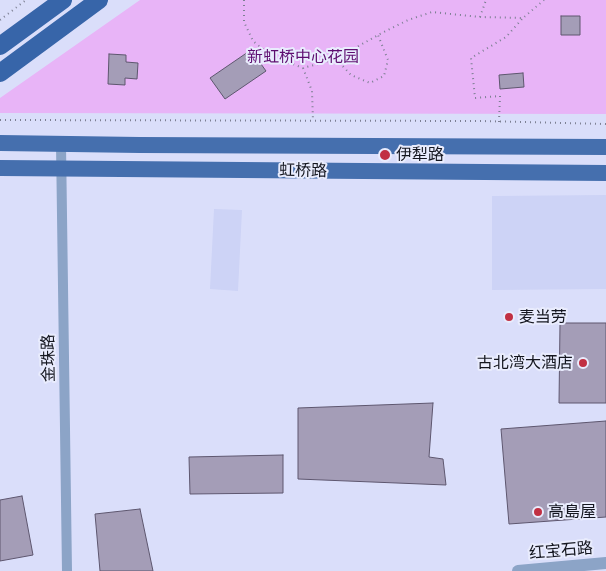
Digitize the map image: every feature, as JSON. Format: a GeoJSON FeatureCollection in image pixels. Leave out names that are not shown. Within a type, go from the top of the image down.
{"type":"FeatureCollection","features":[{"type":"Feature","properties":{"kind":"highway"},"geometry":{"type":"LineString","coordinates":[[0,46],[63,0]]}},
{"type":"Feature","properties":{"kind":"highway"},"geometry":{"type":"LineString","coordinates":[[0,73],[99,0]]}},
{"type":"Feature","properties":{"kind":"main road","name":"虹桥路"},"geometry":{"type":"LineString","coordinates":[[0,143],[606,147]]}},
{"type":"Feature","properties":{"kind":"main road"},"geometry":{"type":"LineString","coordinates":[[0,172],[49,173],[57,168],[56,157],[49,147],[27,146],[18,143]]}},
{"type":"Feature","properties":{"kind":"main road","name":"虹桥路"},"geometry":{"type":"LineString","coordinates":[[0,168],[606,173]]}},
{"type":"Feature","properties":{"kind":"street","name":"金珠路"},"geometry":{"type":"LineString","coordinates":[[61,144],[57,168],[68,571]]}},
{"type":"Feature","properties":{"kind":"street","name":"红宝石路"},"geometry":{"type":"LineString","coordinates":[[518,571],[606,563]]}},
{"type":"Feature","properties":{"kind":"path"},"geometry":{"type":"LineString","coordinates":[[0,20],[26,0]]}},
{"type":"Feature","properties":{"kind":"path"},"geometry":{"type":"LineString","coordinates":[[244,0],[244,22],[253,41],[270,56],[303,68],[336,59],[408,20],[432,12],[480,17],[523,18]]}},
{"type":"Feature","properties":{"kind":"path"},"geometry":{"type":"LineString","coordinates":[[480,17],[486,0]]}},
{"type":"Feature","properties":{"kind":"path"},"geometry":{"type":"LineString","coordinates":[[499,122],[500,96],[475,98],[471,58],[506,36],[544,0]]}},
{"type":"Feature","properties":{"kind":"path"},"geometry":{"type":"LineString","coordinates":[[336,59],[351,75],[370,83],[384,76],[388,60],[378,35]]}},
{"type":"Feature","properties":{"kind":"path"},"geometry":{"type":"LineString","coordinates":[[303,68],[312,91],[313,121]]}},
{"type":"Feature","properties":{"kind":"path"},"geometry":{"type":"LineString","coordinates":[[0,120],[606,124]]}},
{"type":"Feature","properties":{"kind":"shaded area"},"geometry":{"type":"Polygon","coordinates":[[[606,195],[606,289],[492,290],[492,196],[606,195]]]}},
{"type":"Feature","properties":{"kind":"shaded area"},"geometry":{"type":"Polygon","coordinates":[[[214,209],[242,210],[238,291],[210,289],[214,209]]]}},
{"type":"Feature","properties":{"kind":"green space","name":"新虹桥中心花园"},"geometry":{"type":"Polygon","coordinates":[[[140,0],[606,0],[606,114],[0,113],[0,98],[140,0]]]}},
{"type":"Feature","properties":{"kind":"building"},"geometry":{"type":"Polygon","coordinates":[[[561,16],[580,16],[580,35],[561,35],[561,16]]]}},
{"type":"Feature","properties":{"kind":"building"},"geometry":{"type":"Polygon","coordinates":[[[251,50],[266,71],[225,99],[210,78],[251,50]]]}},
{"type":"Feature","properties":{"kind":"building"},"geometry":{"type":"Polygon","coordinates":[[[109,54],[126,55],[126,62],[138,63],[137,79],[125,78],[125,85],[108,84],[109,54]]]}},
{"type":"Feature","properties":{"kind":"building"},"geometry":{"type":"Polygon","coordinates":[[[523,73],[524,87],[500,89],[499,75],[523,73]]]}},
{"type":"Feature","properties":{"kind":"building","name":"古北湾大酒店"},"geometry":{"type":"Polygon","coordinates":[[[560,323],[606,323],[606,403],[559,403],[560,323]]]}},
{"type":"Feature","properties":{"kind":"building"},"geometry":{"type":"Polygon","coordinates":[[[433,403],[429,457],[443,459],[446,485],[298,479],[298,408],[433,403]]]}},
{"type":"Feature","properties":{"kind":"building"},"geometry":{"type":"Polygon","coordinates":[[[606,421],[606,517],[509,524],[501,429],[606,421]]]}},
{"type":"Feature","properties":{"kind":"building"},"geometry":{"type":"Polygon","coordinates":[[[283,455],[283,493],[190,494],[189,457],[283,455]]]}},
{"type":"Feature","properties":{"kind":"building"},"geometry":{"type":"Polygon","coordinates":[[[22,496],[33,555],[0,561],[0,500],[22,496]]]}},
{"type":"Feature","properties":{"kind":"building"},"geometry":{"type":"Polygon","coordinates":[[[140,509],[153,571],[100,571],[95,514],[140,509]]]}},
{"type":"Feature","properties":{"kind":"place","name":"伊犁路"},"geometry":{"type":"Point","coordinates":[385,155]}},
{"type":"Feature","properties":{"kind":"place","name":"麦当劳"},"geometry":{"type":"Point","coordinates":[509,317]}},
{"type":"Feature","properties":{"kind":"place","name":"古北湾大酒店"},"geometry":{"type":"Point","coordinates":[583,363]}},
{"type":"Feature","properties":{"kind":"place","name":"高島屋"},"geometry":{"type":"Point","coordinates":[538,512]}}]}
